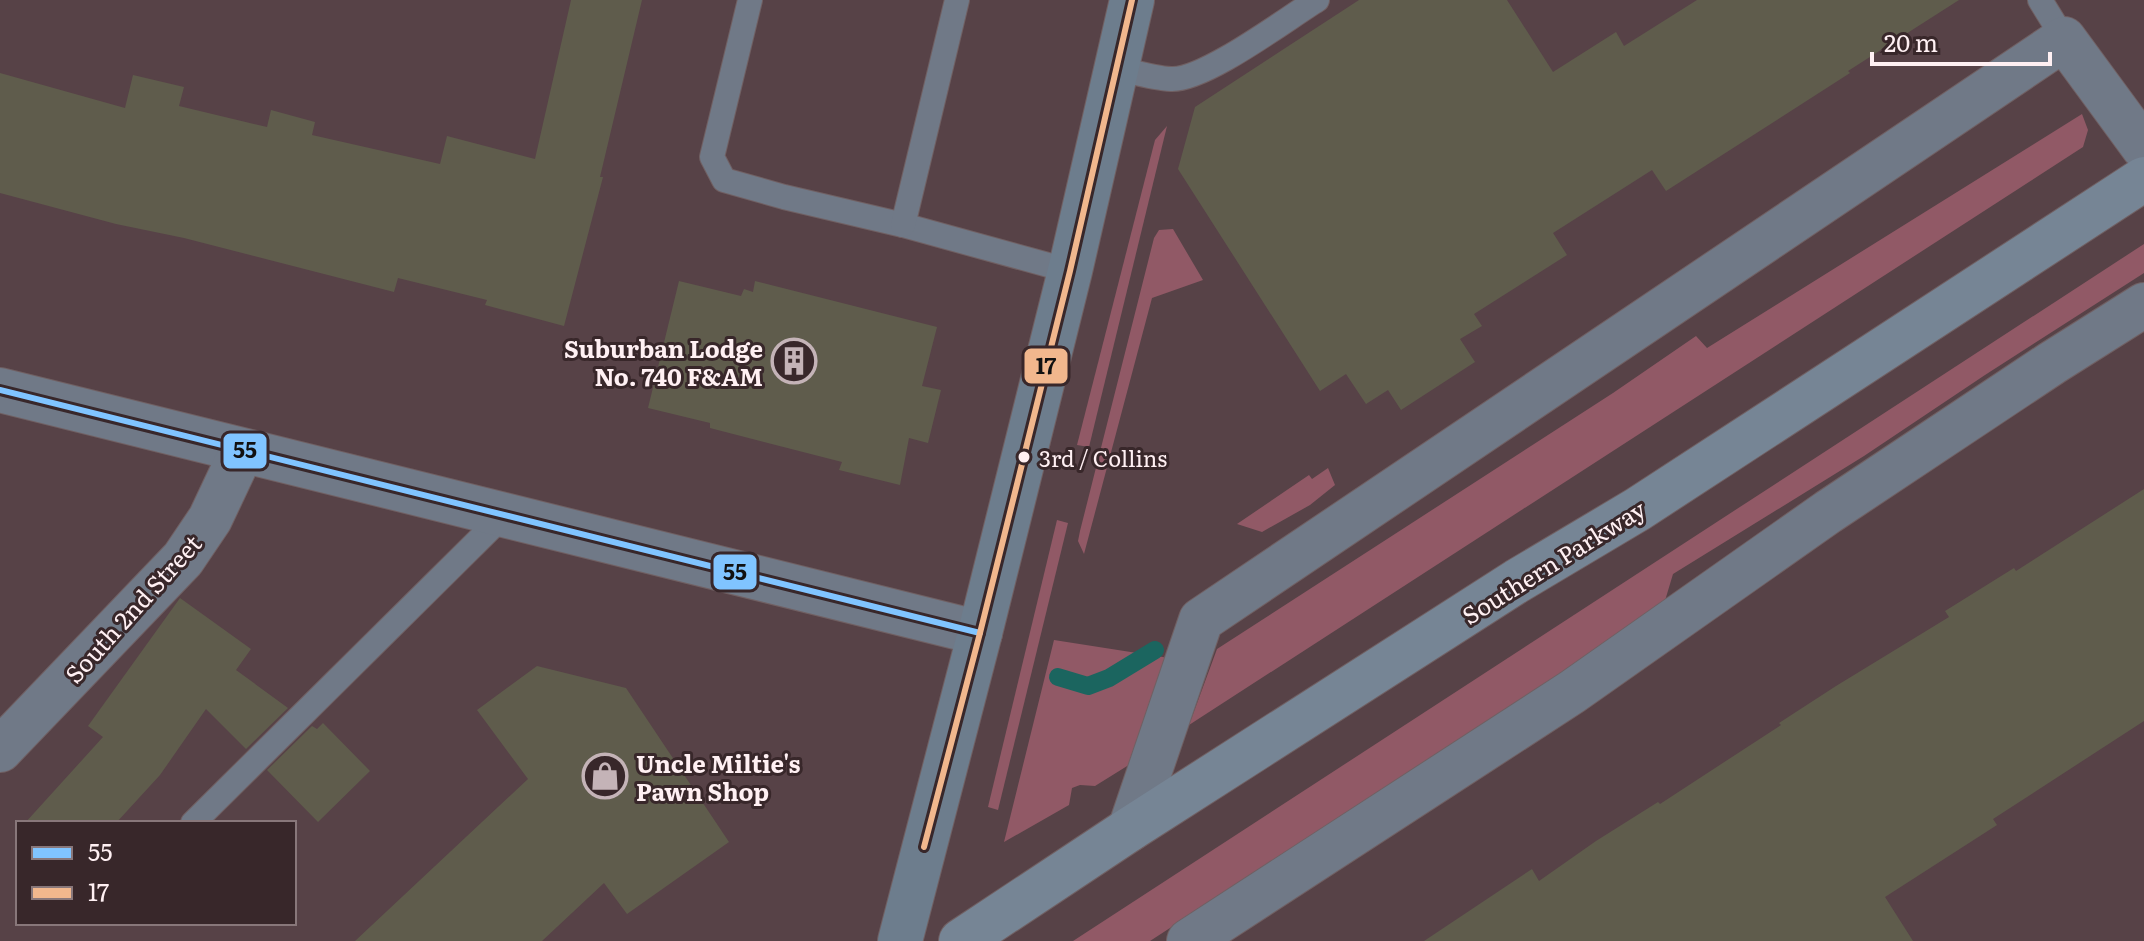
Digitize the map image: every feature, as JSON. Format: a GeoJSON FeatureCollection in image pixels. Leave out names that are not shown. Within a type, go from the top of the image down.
{"type":"FeatureCollection","features":[{"type":"Feature","properties":{"kind":"main road"},"geometry":{"type":"LineString","coordinates":[[900,941],[1070,271],[1132,0]]}},
{"type":"Feature","properties":{"kind":"main road","name":"Southern Parkway"},"geometry":{"type":"LineString","coordinates":[[961,941],[1517,581],[1638,509],[2144,179]]}},
{"type":"Feature","properties":{"kind":"street"},"geometry":{"type":"LineString","coordinates":[[1130,829],[1201,620],[2064,39],[2144,148]]}},
{"type":"Feature","properties":{"kind":"street"},"geometry":{"type":"LineString","coordinates":[[1189,941],[1572,692],[1828,512],[2144,305]]}},
{"type":"Feature","properties":{"kind":"street"},"geometry":{"type":"LineString","coordinates":[[0,390],[980,633]]}},
{"type":"Feature","properties":{"kind":"street","name":"South 2nd Street"},"geometry":{"type":"LineString","coordinates":[[0,750],[183,559],[210,519],[242,451]]}},
{"type":"Feature","properties":{"kind":"lane"},"geometry":{"type":"LineString","coordinates":[[750,0],[712,157],[724,180],[1070,271]]}},
{"type":"Feature","properties":{"kind":"lane"},"geometry":{"type":"LineString","coordinates":[[903,225],[957,0]]}},
{"type":"Feature","properties":{"kind":"lane"},"geometry":{"type":"LineString","coordinates":[[1116,68],[1172,79],[1199,73],[1317,0]]}},
{"type":"Feature","properties":{"kind":"lane"},"geometry":{"type":"LineString","coordinates":[[2040,0],[2064,39]]}},
{"type":"Feature","properties":{"kind":"lane"},"geometry":{"type":"LineString","coordinates":[[195,821],[503,516]]}},
{"type":"Feature","properties":{"kind":"shaded area"},"geometry":{"type":"Polygon","coordinates":[[[2082,114],[2088,130],[2083,147],[1189,725],[1217,649],[1696,336],[1707,348],[2082,114]]]}},
{"type":"Feature","properties":{"kind":"shaded area"},"geometry":{"type":"Polygon","coordinates":[[[1167,126],[1089,447],[1077,445],[1155,140],[1167,126]]]}},
{"type":"Feature","properties":{"kind":"shaded area"},"geometry":{"type":"Polygon","coordinates":[[[1173,229],[1203,280],[1152,298],[1084,554],[1078,541],[1080,531],[1154,238],[1159,230],[1173,229]]]}},
{"type":"Feature","properties":{"kind":"shaded area"},"geometry":{"type":"Polygon","coordinates":[[[2144,244],[2144,273],[1864,456],[1673,574],[1664,604],[1603,647],[1150,941],[1073,941],[2144,244]]]}},
{"type":"Feature","properties":{"kind":"shaded area"},"geometry":{"type":"Polygon","coordinates":[[[1328,468],[1335,485],[1310,505],[1262,532],[1237,524],[1309,475],[1312,479],[1328,468]]]}},
{"type":"Feature","properties":{"kind":"shaded area"},"geometry":{"type":"Polygon","coordinates":[[[1057,520],[1068,523],[998,810],[988,807],[1057,520]]]}},
{"type":"Feature","properties":{"kind":"shaded area"},"geometry":{"type":"Polygon","coordinates":[[[1054,640],[1169,658],[1132,763],[1095,786],[1072,788],[1069,805],[1004,842],[1054,640]]]}},
{"type":"Feature","properties":{"kind":"building"},"geometry":{"type":"Polygon","coordinates":[[[571,0],[642,0],[600,177],[603,177],[564,326],[485,305],[487,300],[398,278],[394,292],[0,193],[0,73],[125,108],[133,75],[184,87],[179,106],[267,127],[271,110],[315,122],[312,135],[440,164],[447,136],[535,159],[571,0]]]}},
{"type":"Feature","properties":{"kind":"building"},"geometry":{"type":"Polygon","coordinates":[[[1359,0],[1507,0],[1553,72],[1616,32],[1624,46],[1697,0],[1959,0],[1666,191],[1652,170],[1553,233],[1567,255],[1474,314],[1482,326],[1460,339],[1475,362],[1401,410],[1388,390],[1366,404],[1346,374],[1320,391],[1178,169],[1195,107],[1359,0]]]}},
{"type":"Feature","properties":{"kind":"building","name":"Suburban Lodge No. 740 F&AM"},"geometry":{"type":"Polygon","coordinates":[[[679,281],[741,296],[744,289],[753,292],[755,281],[937,327],[922,386],[941,390],[928,443],[909,438],[900,485],[839,470],[842,462],[710,428],[710,423],[648,408],[679,281]]]}},
{"type":"Feature","properties":{"kind":"building"},"geometry":{"type":"Polygon","coordinates":[[[2144,489],[2144,721],[1993,819],[1997,825],[1885,897],[1913,941],[1424,941],[1532,869],[1539,881],[1596,841],[1658,802],[1660,804],[1781,725],[1779,723],[1836,686],[1949,617],[1945,611],[2014,568],[2016,571],[2144,489]]]}},
{"type":"Feature","properties":{"kind":"building"},"geometry":{"type":"Polygon","coordinates":[[[180,598],[251,649],[236,670],[288,708],[246,749],[206,709],[160,775],[118,821],[27,821],[103,737],[88,726],[180,598]]]}},
{"type":"Feature","properties":{"kind":"building","name":"Uncle Miltie's Pawn Shop"},"geometry":{"type":"Polygon","coordinates":[[[537,666],[626,688],[729,842],[627,914],[604,883],[542,941],[355,941],[528,779],[477,710],[537,666]]]}},
{"type":"Feature","properties":{"kind":"building"},"geometry":{"type":"Polygon","coordinates":[[[323,723],[370,771],[318,822],[267,770],[312,726],[317,729],[323,723]]]}},
{"type":"Feature","properties":{"kind":"waterway"},"geometry":{"type":"LineString","coordinates":[[1058,677],[1088,686],[1109,678],[1155,650]]}},
{"type":"Feature","properties":{"kind":"transit line","name":"17"},"geometry":{"type":"LineString","coordinates":[[924,847],[1070,271],[1132,0]]}},
{"type":"Feature","properties":{"kind":"transit line","name":"55"},"geometry":{"type":"LineString","coordinates":[[0,390],[980,633]]}},
{"type":"Feature","properties":{"kind":"place","name":"Suburban Lodge No. 740 F&AM"},"geometry":{"type":"Point","coordinates":[794,361]}},
{"type":"Feature","properties":{"kind":"place","name":"3rd / Collins"},"geometry":{"type":"Point","coordinates":[1024,457]}},
{"type":"Feature","properties":{"kind":"place","name":"Uncle Miltie's Pawn Shop"},"geometry":{"type":"Point","coordinates":[605,776]}}]}
